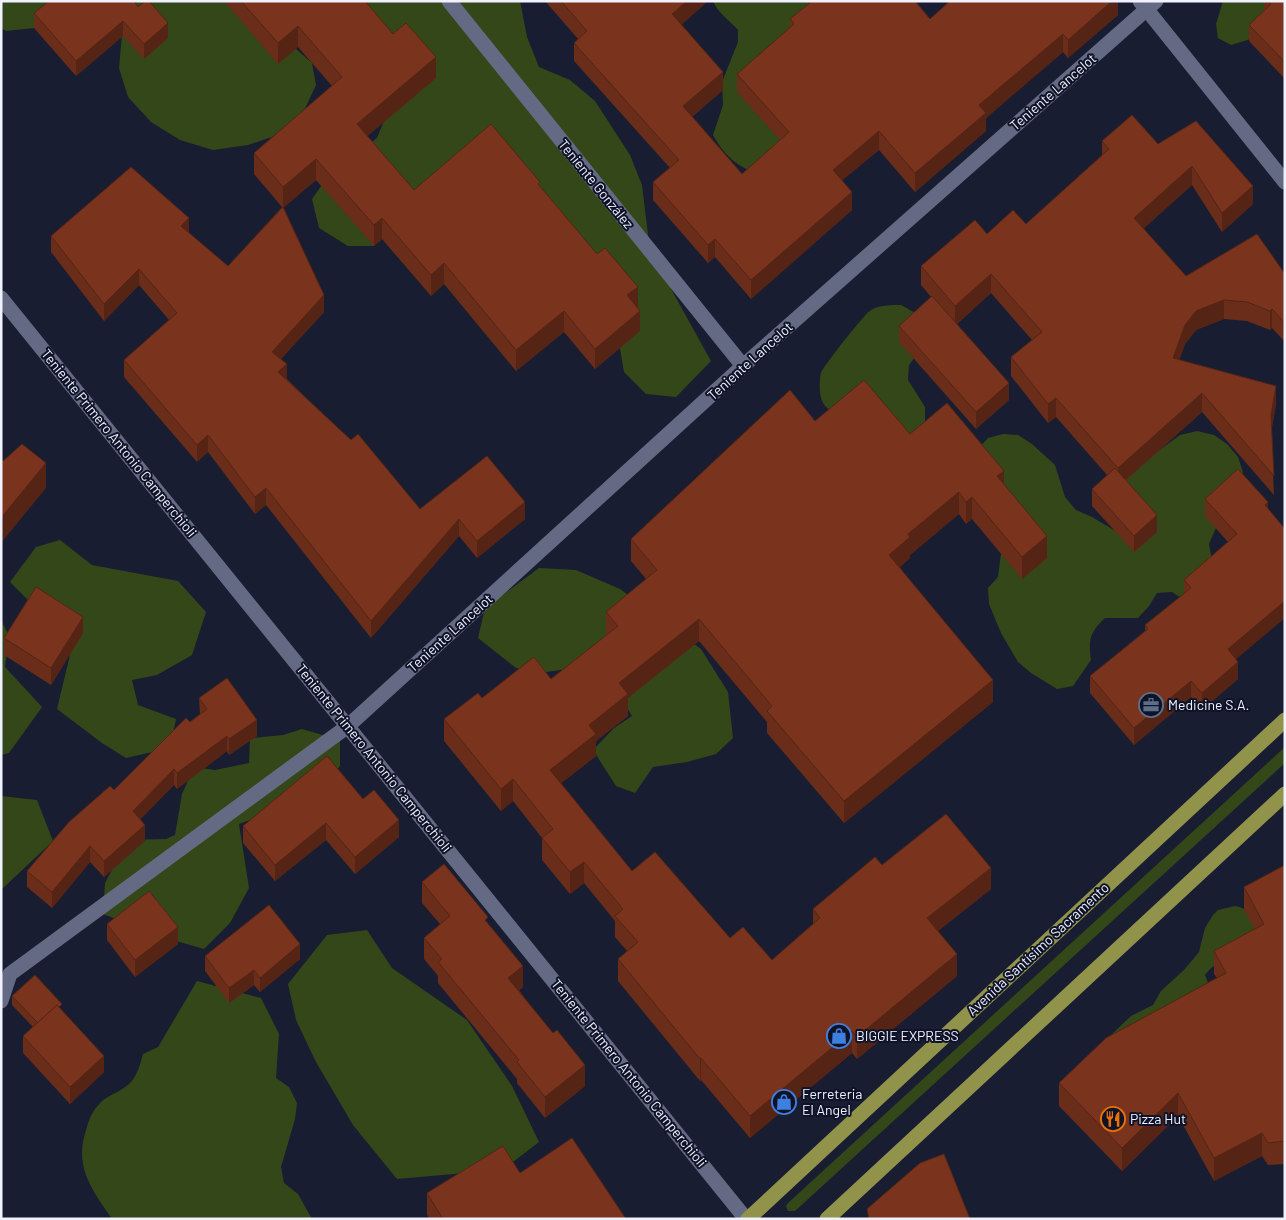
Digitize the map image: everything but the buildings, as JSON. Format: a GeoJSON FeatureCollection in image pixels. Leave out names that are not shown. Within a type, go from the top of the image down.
{"type":"FeatureCollection","features":[{"type":"Feature","properties":{"kind":"main road","name":"Avenida Santísimo Sacramento"},"geometry":{"type":"LineString","coordinates":[[747,1219],[1285,720]]}},
{"type":"Feature","properties":{"kind":"main road"},"geometry":{"type":"LineString","coordinates":[[826,1219],[1285,794]]}},
{"type":"Feature","properties":{"kind":"street","name":"Teniente González"},"geometry":{"type":"LineString","coordinates":[[449,1],[743,366]]}},
{"type":"Feature","properties":{"kind":"street","name":"Teniente Lancelot"},"geometry":{"type":"LineString","coordinates":[[1,1001],[10,974],[348,726],[743,366],[1148,4]]}},
{"type":"Feature","properties":{"kind":"street"},"geometry":{"type":"LineString","coordinates":[[1148,4],[1285,182]]}},
{"type":"Feature","properties":{"kind":"street","name":"Teniente Primero Antonio Camperchioli"},"geometry":{"type":"LineString","coordinates":[[1,298],[747,1219]]}},
{"type":"Feature","properties":{"kind":"green space"},"geometry":{"type":"Polygon","coordinates":[[[1,1],[48,1],[34,28],[6,31],[1,28],[1,1]]]}},
{"type":"Feature","properties":{"kind":"green space"},"geometry":{"type":"Polygon","coordinates":[[[137,1],[232,1],[287,41],[312,63],[316,85],[302,115],[278,135],[248,145],[213,150],[180,140],[151,122],[128,97],[119,68],[122,35],[137,1]]]}},
{"type":"Feature","properties":{"kind":"green space"},"geometry":{"type":"Polygon","coordinates":[[[344,1],[520,1],[527,37],[539,67],[570,80],[595,101],[630,155],[642,185],[650,251],[711,361],[676,397],[646,394],[624,372],[613,308],[382,239],[374,246],[348,246],[319,228],[312,199],[329,175],[377,138],[390,106],[344,1]]]}},
{"type":"Feature","properties":{"kind":"green space"},"geometry":{"type":"Polygon","coordinates":[[[713,1],[815,1],[800,128],[758,174],[731,159],[713,135],[723,105],[722,82],[738,42],[738,30],[721,13],[713,1]]]}},
{"type":"Feature","properties":{"kind":"green space"},"geometry":{"type":"Polygon","coordinates":[[[1223,1],[1285,1],[1274,32],[1231,45],[1218,38],[1216,24],[1223,1]]]}},
{"type":"Feature","properties":{"kind":"green space"},"geometry":{"type":"Polygon","coordinates":[[[901,305],[917,314],[918,353],[909,365],[908,380],[925,407],[925,422],[907,448],[862,428],[828,409],[823,403],[820,388],[820,376],[823,369],[867,313],[878,307],[901,305]]]}},
{"type":"Feature","properties":{"kind":"green space"},"geometry":{"type":"Polygon","coordinates":[[[1197,431],[1214,435],[1227,444],[1238,457],[1243,472],[1241,488],[1215,530],[1209,544],[1212,560],[1186,601],[1172,592],[1157,593],[1138,618],[1105,618],[1091,637],[1091,660],[1073,686],[1057,689],[1031,673],[1018,662],[1001,633],[989,604],[988,588],[998,577],[1005,522],[978,449],[988,438],[1003,434],[1018,435],[1032,444],[1055,465],[1065,497],[1076,510],[1092,517],[1132,541],[1120,479],[1180,435],[1197,431]]]}},
{"type":"Feature","properties":{"kind":"green space"},"geometry":{"type":"Polygon","coordinates":[[[60,540],[92,565],[178,581],[206,612],[192,655],[157,675],[132,680],[138,705],[176,719],[170,748],[126,758],[102,743],[57,709],[69,659],[75,615],[37,609],[10,582],[36,547],[60,540]]]}},
{"type":"Feature","properties":{"kind":"green space"},"geometry":{"type":"Polygon","coordinates":[[[539,568],[576,570],[620,589],[701,649],[728,692],[733,738],[716,754],[687,762],[653,767],[635,793],[616,786],[593,750],[614,728],[632,716],[611,681],[575,668],[546,672],[516,668],[478,638],[485,608],[539,568]]]}},
{"type":"Feature","properties":{"kind":"green space"},"geometry":{"type":"Polygon","coordinates":[[[1,620],[9,636],[5,667],[42,707],[9,753],[1,755],[1,620]]]}},
{"type":"Feature","properties":{"kind":"green space"},"geometry":{"type":"Polygon","coordinates":[[[302,729],[340,740],[340,766],[314,796],[239,824],[249,888],[230,923],[204,949],[162,937],[103,914],[105,883],[128,840],[166,839],[175,835],[182,794],[194,767],[215,770],[249,763],[250,738],[283,735],[302,729]]]}},
{"type":"Feature","properties":{"kind":"green space"},"geometry":{"type":"Polygon","coordinates":[[[1285,747],[1285,763],[795,1211],[788,1211],[786,1206],[788,1203],[1285,747]]]}},
{"type":"Feature","properties":{"kind":"green space"},"geometry":{"type":"Polygon","coordinates":[[[1,796],[37,800],[53,841],[1,890],[1,796]]]}},
{"type":"Feature","properties":{"kind":"green space"},"geometry":{"type":"Polygon","coordinates":[[[1235,906],[1247,912],[1258,932],[1210,969],[1205,975],[1208,983],[1109,1037],[1131,1016],[1153,1005],[1161,991],[1185,969],[1199,952],[1205,928],[1213,915],[1218,910],[1235,906]]]}},
{"type":"Feature","properties":{"kind":"green space"},"geometry":{"type":"Polygon","coordinates":[[[367,930],[392,968],[467,1020],[512,1086],[539,1142],[509,1165],[454,1174],[397,1179],[353,1125],[316,1062],[296,1020],[288,984],[327,935],[367,930]]]}},
{"type":"Feature","properties":{"kind":"green space"},"geometry":{"type":"Polygon","coordinates":[[[197,981],[261,998],[279,1034],[276,1078],[289,1087],[297,1103],[295,1119],[281,1167],[284,1183],[298,1194],[312,1219],[112,1219],[91,1187],[83,1165],[82,1153],[83,1141],[91,1116],[102,1101],[131,1082],[137,1072],[143,1054],[158,1047],[197,981]]]}},
{"type":"Feature","properties":{"kind":"place","name":"Medicine S.A."},"geometry":{"type":"Point","coordinates":[1151,705]}},
{"type":"Feature","properties":{"kind":"place","name":"BIGGIE EXPRESS"},"geometry":{"type":"Point","coordinates":[839,1036]}},
{"type":"Feature","properties":{"kind":"place","name":"Ferreteria El Angel"},"geometry":{"type":"Point","coordinates":[784,1102]}},
{"type":"Feature","properties":{"kind":"place","name":"Pizza Hut"},"geometry":{"type":"Point","coordinates":[1113,1119]}}]}
